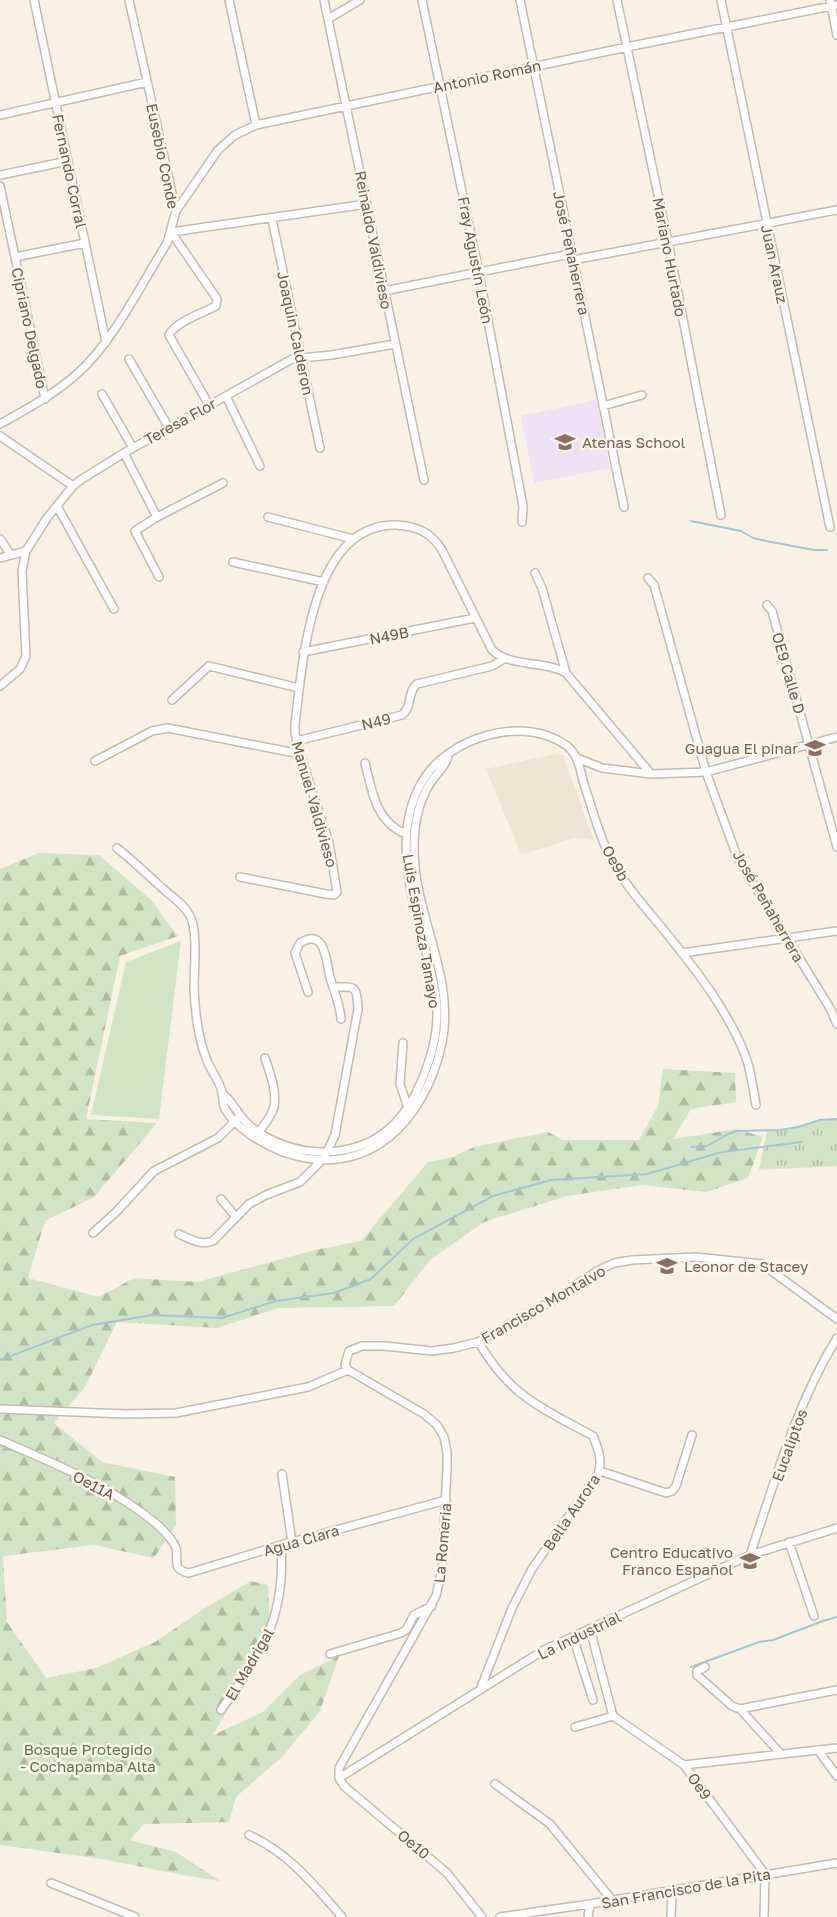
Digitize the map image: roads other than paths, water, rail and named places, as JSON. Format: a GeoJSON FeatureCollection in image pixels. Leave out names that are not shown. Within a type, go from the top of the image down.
{"type":"FeatureCollection","features":[{"type":"Feature","properties":{"kind":"street","name":"Fernando Corral"},"geometry":{"type":"LineString","coordinates":[[34,0],[106,342]]}},
{"type":"Feature","properties":{"kind":"street","name":"Eusebio Conde"},"geometry":{"type":"LineString","coordinates":[[129,0],[176,211],[171,232]]}},
{"type":"Feature","properties":{"kind":"street"},"geometry":{"type":"LineString","coordinates":[[228,0],[256,125]]}},
{"type":"Feature","properties":{"kind":"street","name":"Reinaldo Valdivieso"},"geometry":{"type":"LineString","coordinates":[[324,0],[424,480]]}},
{"type":"Feature","properties":{"kind":"street"},"geometry":{"type":"LineString","coordinates":[[328,20],[360,0]]}},
{"type":"Feature","properties":{"kind":"street","name":"Fray Agustín León"},"geometry":{"type":"LineString","coordinates":[[422,0],[523,506],[522,522]]}},
{"type":"Feature","properties":{"kind":"street","name":"José Peñaherrera"},"geometry":{"type":"LineString","coordinates":[[520,0],[624,507]]}},
{"type":"Feature","properties":{"kind":"street","name":"Mariano Hurtado"},"geometry":{"type":"LineString","coordinates":[[617,0],[722,515]]}},
{"type":"Feature","properties":{"kind":"street","name":"Juan Arauz"},"geometry":{"type":"LineString","coordinates":[[721,0],[830,527]]}},
{"type":"Feature","properties":{"kind":"street"},"geometry":{"type":"LineString","coordinates":[[833,4],[837,34]]}},
{"type":"Feature","properties":{"kind":"street","name":"Antonio Román"},"geometry":{"type":"LineString","coordinates":[[176,211],[218,150],[235,135],[256,125],[833,4]]}},
{"type":"Feature","properties":{"kind":"street"},"geometry":{"type":"LineString","coordinates":[[0,115],[147,82]]}},
{"type":"Feature","properties":{"kind":"street"},"geometry":{"type":"LineString","coordinates":[[0,175],[68,162]]}},
{"type":"Feature","properties":{"kind":"street","name":"Cipriano Delgado"},"geometry":{"type":"LineString","coordinates":[[0,186],[45,399]]}},
{"type":"Feature","properties":{"kind":"street"},"geometry":{"type":"LineString","coordinates":[[171,232],[367,204]]}},
{"type":"Feature","properties":{"kind":"street"},"geometry":{"type":"LineString","coordinates":[[384,291],[565,255],[573,260],[837,210]]}},
{"type":"Feature","properties":{"kind":"street","name":"Joaquin Calderon"},"geometry":{"type":"LineString","coordinates":[[272,219],[320,448]]}},
{"type":"Feature","properties":{"kind":"street"},"geometry":{"type":"LineString","coordinates":[[0,424],[45,399],[79,373],[106,342],[167,243],[171,232]]}},
{"type":"Feature","properties":{"kind":"street"},"geometry":{"type":"LineString","coordinates":[[171,232],[218,301],[216,306],[177,326],[169,335],[209,405]]}},
{"type":"Feature","properties":{"kind":"street"},"geometry":{"type":"LineString","coordinates":[[15,257],[85,243]]}},
{"type":"Feature","properties":{"kind":"street","name":"Teresa Flor"},"geometry":{"type":"LineString","coordinates":[[26,551],[73,486],[95,470],[209,405],[292,359],[340,354],[395,344]]}},
{"type":"Feature","properties":{"kind":"street"},"geometry":{"type":"LineString","coordinates":[[129,358],[169,428]]}},
{"type":"Feature","properties":{"kind":"street"},"geometry":{"type":"LineString","coordinates":[[102,394],[133,448]]}},
{"type":"Feature","properties":{"kind":"street"},"geometry":{"type":"LineString","coordinates":[[603,406],[642,395]]}},
{"type":"Feature","properties":{"kind":"street"},"geometry":{"type":"LineString","coordinates":[[226,396],[260,466]]}},
{"type":"Feature","properties":{"kind":"street"},"geometry":{"type":"LineString","coordinates":[[0,436],[73,486]]}},
{"type":"Feature","properties":{"kind":"street"},"geometry":{"type":"LineString","coordinates":[[124,453],[157,518]]}},
{"type":"Feature","properties":{"kind":"street"},"geometry":{"type":"LineString","coordinates":[[159,577],[135,531],[223,483]]}},
{"type":"Feature","properties":{"kind":"street"},"geometry":{"type":"LineString","coordinates":[[57,506],[114,609]]}},
{"type":"Feature","properties":{"kind":"street"},"geometry":{"type":"LineString","coordinates":[[268,517],[353,539]]}},
{"type":"Feature","properties":{"kind":"street","name":"Manuel Valdivieso"},"geometry":{"type":"LineString","coordinates":[[240,877],[336,894],[338,888],[329,843],[296,741],[295,724],[303,652],[312,611],[336,559],[353,539],[369,529],[392,525],[413,527],[429,534],[441,550],[492,651],[504,659]]}},
{"type":"Feature","properties":{"kind":"street"},"geometry":{"type":"LineString","coordinates":[[0,538],[11,555]]}},
{"type":"Feature","properties":{"kind":"street"},"geometry":{"type":"LineString","coordinates":[[0,558],[26,551],[22,571],[26,656],[20,669],[0,686]]}},
{"type":"Feature","properties":{"kind":"street"},"geometry":{"type":"LineString","coordinates":[[233,562],[324,582]]}},
{"type":"Feature","properties":{"kind":"street"},"geometry":{"type":"LineString","coordinates":[[535,573],[542,588],[566,673],[651,774]]}},
{"type":"Feature","properties":{"kind":"street","name":"José Peñaherrera"},"geometry":{"type":"LineString","coordinates":[[648,579],[654,585],[706,772],[738,859],[830,1008],[837,1024]]}},
{"type":"Feature","properties":{"kind":"street","name":"OE9 Calle D"},"geometry":{"type":"LineString","coordinates":[[767,605],[772,611],[837,847]]}},
{"type":"Feature","properties":{"kind":"street","name":"N49B"},"geometry":{"type":"LineString","coordinates":[[303,652],[475,618]]}},
{"type":"Feature","properties":{"kind":"street"},"geometry":{"type":"LineString","coordinates":[[504,659],[554,668],[566,673]]}},
{"type":"Feature","properties":{"kind":"street","name":"N49"},"geometry":{"type":"LineString","coordinates":[[296,741],[402,714],[408,708],[411,690],[417,684],[492,666],[504,659]]}},
{"type":"Feature","properties":{"kind":"street"},"geometry":{"type":"LineString","coordinates":[[172,700],[209,666],[299,688]]}},
{"type":"Feature","properties":{"kind":"street"},"geometry":{"type":"LineString","coordinates":[[95,761],[152,731],[168,728],[300,754]]}},
{"type":"Feature","properties":{"kind":"street","name":"Luis Espinoza Tamayo"},"geometry":{"type":"LineString","coordinates":[[426,938],[410,881],[406,834],[410,810],[423,780],[433,767],[470,742],[514,730],[540,733],[553,738],[570,748],[577,758]]}},
{"type":"Feature","properties":{"kind":"street"},"geometry":{"type":"LineString","coordinates":[[577,758],[602,768],[651,774],[706,772],[837,737]]}},
{"type":"Feature","properties":{"kind":"street","name":"Luis Espinoza Tamayo"},"geometry":{"type":"LineString","coordinates":[[117,848],[183,906],[192,918],[195,943],[195,1005],[200,1041],[222,1093],[229,1098],[238,1118],[257,1135],[291,1149],[326,1155],[350,1150],[376,1138],[410,1110],[436,1033],[436,998],[413,849],[415,827],[423,798],[431,781],[445,765],[448,756]]}},
{"type":"Feature","properties":{"kind":"street","name":"Oe9b"},"geometry":{"type":"LineString","coordinates":[[577,758],[607,850],[623,879],[682,953]]}},
{"type":"Feature","properties":{"kind":"street"},"geometry":{"type":"LineString","coordinates":[[365,764],[379,810],[389,825],[406,834]]}},
{"type":"Feature","properties":{"kind":"street"},"geometry":{"type":"LineString","coordinates":[[756,1105],[746,1057],[729,1020],[682,953],[786,937],[837,932]]}},
{"type":"Feature","properties":{"kind":"street"},"geometry":{"type":"LineString","coordinates":[[308,992],[295,953],[298,945],[307,939],[314,940],[323,946],[339,1000],[341,1019]]}},
{"type":"Feature","properties":{"kind":"street"},"geometry":{"type":"LineString","coordinates":[[178,1234],[199,1243],[213,1241],[249,1204],[300,1182],[326,1155],[335,1135],[358,1009],[357,995],[352,987],[347,985],[334,987]]}},
{"type":"Feature","properties":{"kind":"street"},"geometry":{"type":"LineString","coordinates":[[403,1043],[400,1084],[410,1110]]}},
{"type":"Feature","properties":{"kind":"street"},"geometry":{"type":"LineString","coordinates":[[257,1135],[274,1107],[272,1078],[265,1058]]}},
{"type":"Feature","properties":{"kind":"street"},"geometry":{"type":"LineString","coordinates":[[93,1233],[154,1171],[218,1138],[238,1118]]}},
{"type":"Feature","properties":{"kind":"street"},"geometry":{"type":"LineString","coordinates":[[221,1199],[236,1217]]}},
{"type":"Feature","properties":{"kind":"street","name":"Francisco Montalvo"},"geometry":{"type":"LineString","coordinates":[[348,1370],[345,1365],[349,1351],[362,1346],[432,1351],[478,1342],[557,1298],[597,1272],[614,1263],[632,1260],[696,1257],[762,1264],[837,1319]]}},
{"type":"Feature","properties":{"kind":"street","name":"Eucaliptos"},"geometry":{"type":"LineString","coordinates":[[750,1556],[799,1413],[837,1338]]}},
{"type":"Feature","properties":{"kind":"street","name":"Bella Aurora"},"geometry":{"type":"LineString","coordinates":[[478,1342],[502,1376],[516,1389],[532,1401],[593,1436],[598,1447],[600,1471],[532,1569],[512,1608],[480,1690]]}},
{"type":"Feature","properties":{"kind":"street"},"geometry":{"type":"LineString","coordinates":[[0,1409],[126,1414],[176,1413],[308,1387],[348,1370]]}},
{"type":"Feature","properties":{"kind":"street","name":"La Romeria"},"geometry":{"type":"LineString","coordinates":[[339,1778],[339,1768],[432,1606],[442,1569],[446,1500],[447,1452],[444,1437],[437,1425],[424,1414],[348,1370]]}},
{"type":"Feature","properties":{"kind":"street"},"geometry":{"type":"LineString","coordinates":[[600,1471],[669,1493],[676,1486],[692,1435]]}},
{"type":"Feature","properties":{"kind":"street","name":"Oe11A"},"geometry":{"type":"LineString","coordinates":[[0,1440],[105,1488],[160,1527],[176,1547]]}},
{"type":"Feature","properties":{"kind":"street"},"geometry":{"type":"LineString","coordinates":[[282,1474],[291,1542]]}},
{"type":"Feature","properties":{"kind":"street","name":"Agua Clara"},"geometry":{"type":"LineString","coordinates":[[176,1547],[177,1566],[182,1572],[189,1573],[291,1542],[446,1500]]}},
{"type":"Feature","properties":{"kind":"street","name":"La Industrial"},"geometry":{"type":"LineString","coordinates":[[339,1778],[544,1650],[750,1556],[837,1528]]}},
{"type":"Feature","properties":{"kind":"street"},"geometry":{"type":"LineString","coordinates":[[789,1542],[814,1616]]}},
{"type":"Feature","properties":{"kind":"street","name":"El Madrigal"},"geometry":{"type":"LineString","coordinates":[[221,1710],[269,1636],[282,1582],[281,1545]]}},
{"type":"Feature","properties":{"kind":"street"},"geometry":{"type":"LineString","coordinates":[[330,1654],[401,1633],[406,1630],[414,1615],[432,1606]]}},
{"type":"Feature","properties":{"kind":"street"},"geometry":{"type":"LineString","coordinates":[[575,1727],[613,1716],[590,1629]]}},
{"type":"Feature","properties":{"kind":"street"},"geometry":{"type":"LineString","coordinates":[[573,1636],[593,1700]]}},
{"type":"Feature","properties":{"kind":"street"},"geometry":{"type":"LineString","coordinates":[[705,1667],[697,1671],[697,1675],[732,1706],[740,1709],[780,1753]]}},
{"type":"Feature","properties":{"kind":"street"},"geometry":{"type":"LineString","coordinates":[[740,1709],[837,1690]]}},
{"type":"Feature","properties":{"kind":"street","name":"Oe9"},"geometry":{"type":"LineString","coordinates":[[613,1716],[684,1765],[765,1874]]}},
{"type":"Feature","properties":{"kind":"street"},"geometry":{"type":"LineString","coordinates":[[684,1765],[837,1748]]}},
{"type":"Feature","properties":{"kind":"street"},"geometry":{"type":"LineString","coordinates":[[819,1750],[837,1776]]}},
{"type":"Feature","properties":{"kind":"street","name":"Oe10"},"geometry":{"type":"LineString","coordinates":[[339,1778],[344,1785],[447,1873],[482,1917]]}},
{"type":"Feature","properties":{"kind":"street"},"geometry":{"type":"LineString","coordinates":[[495,1784],[550,1824],[612,1900]]}},
{"type":"Feature","properties":{"kind":"street"},"geometry":{"type":"LineString","coordinates":[[249,1835],[286,1856],[342,1917]]}},
{"type":"Feature","properties":{"kind":"street","name":"San Francisco de la Pita"},"geometry":{"type":"LineString","coordinates":[[500,1917],[837,1863]]}},
{"type":"Feature","properties":{"kind":"street"},"geometry":{"type":"LineString","coordinates":[[764,1917],[765,1874]]}},
{"type":"Feature","properties":{"kind":"street"},"geometry":{"type":"LineString","coordinates":[[51,1883],[135,1917]]}},
{"type":"Feature","properties":{"kind":"street"},"geometry":{"type":"LineString","coordinates":[[671,1917],[672,1890]]}},
{"type":"Feature","properties":{"kind":"street"},"geometry":{"type":"LineString","coordinates":[[588,1917],[590,1904]]}},
{"type":"Feature","properties":{"kind":"waterway"},"geometry":{"type":"LineString","coordinates":[[691,521],[741,531],[753,538],[766,541],[814,550],[827,550]]}},
{"type":"Feature","properties":{"kind":"waterway"},"geometry":{"type":"LineString","coordinates":[[691,1147],[707,1146],[737,1131],[780,1130],[820,1120],[837,1119]]}},
{"type":"Feature","properties":{"kind":"waterway"},"geometry":{"type":"LineString","coordinates":[[0,1360],[92,1325],[153,1315],[222,1318],[276,1301],[334,1293],[371,1279],[413,1239],[493,1196],[551,1180],[647,1174],[722,1152],[802,1142]]}},
{"type":"Feature","properties":{"kind":"waterway"},"geometry":{"type":"LineString","coordinates":[[691,1667],[837,1617]]}},
{"type":"Feature","properties":{"kind":"place","name":"Atenas School"},"geometry":{"type":"Point","coordinates":[565,442]}},
{"type":"Feature","properties":{"kind":"place","name":"Guagua El pinar"},"geometry":{"type":"Point","coordinates":[815,748]}},
{"type":"Feature","properties":{"kind":"place","name":"Leonor de Stacey"},"geometry":{"type":"Point","coordinates":[667,1266]}},
{"type":"Feature","properties":{"kind":"place","name":"Centro Educativo Franco Español"},"geometry":{"type":"Point","coordinates":[750,1561]}},
{"type":"Feature","properties":{"kind":"park label","name":"Bosque Protegido - Cochapamba Alta"},"geometry":{"type":"Point","coordinates":[88,1758]}}]}
